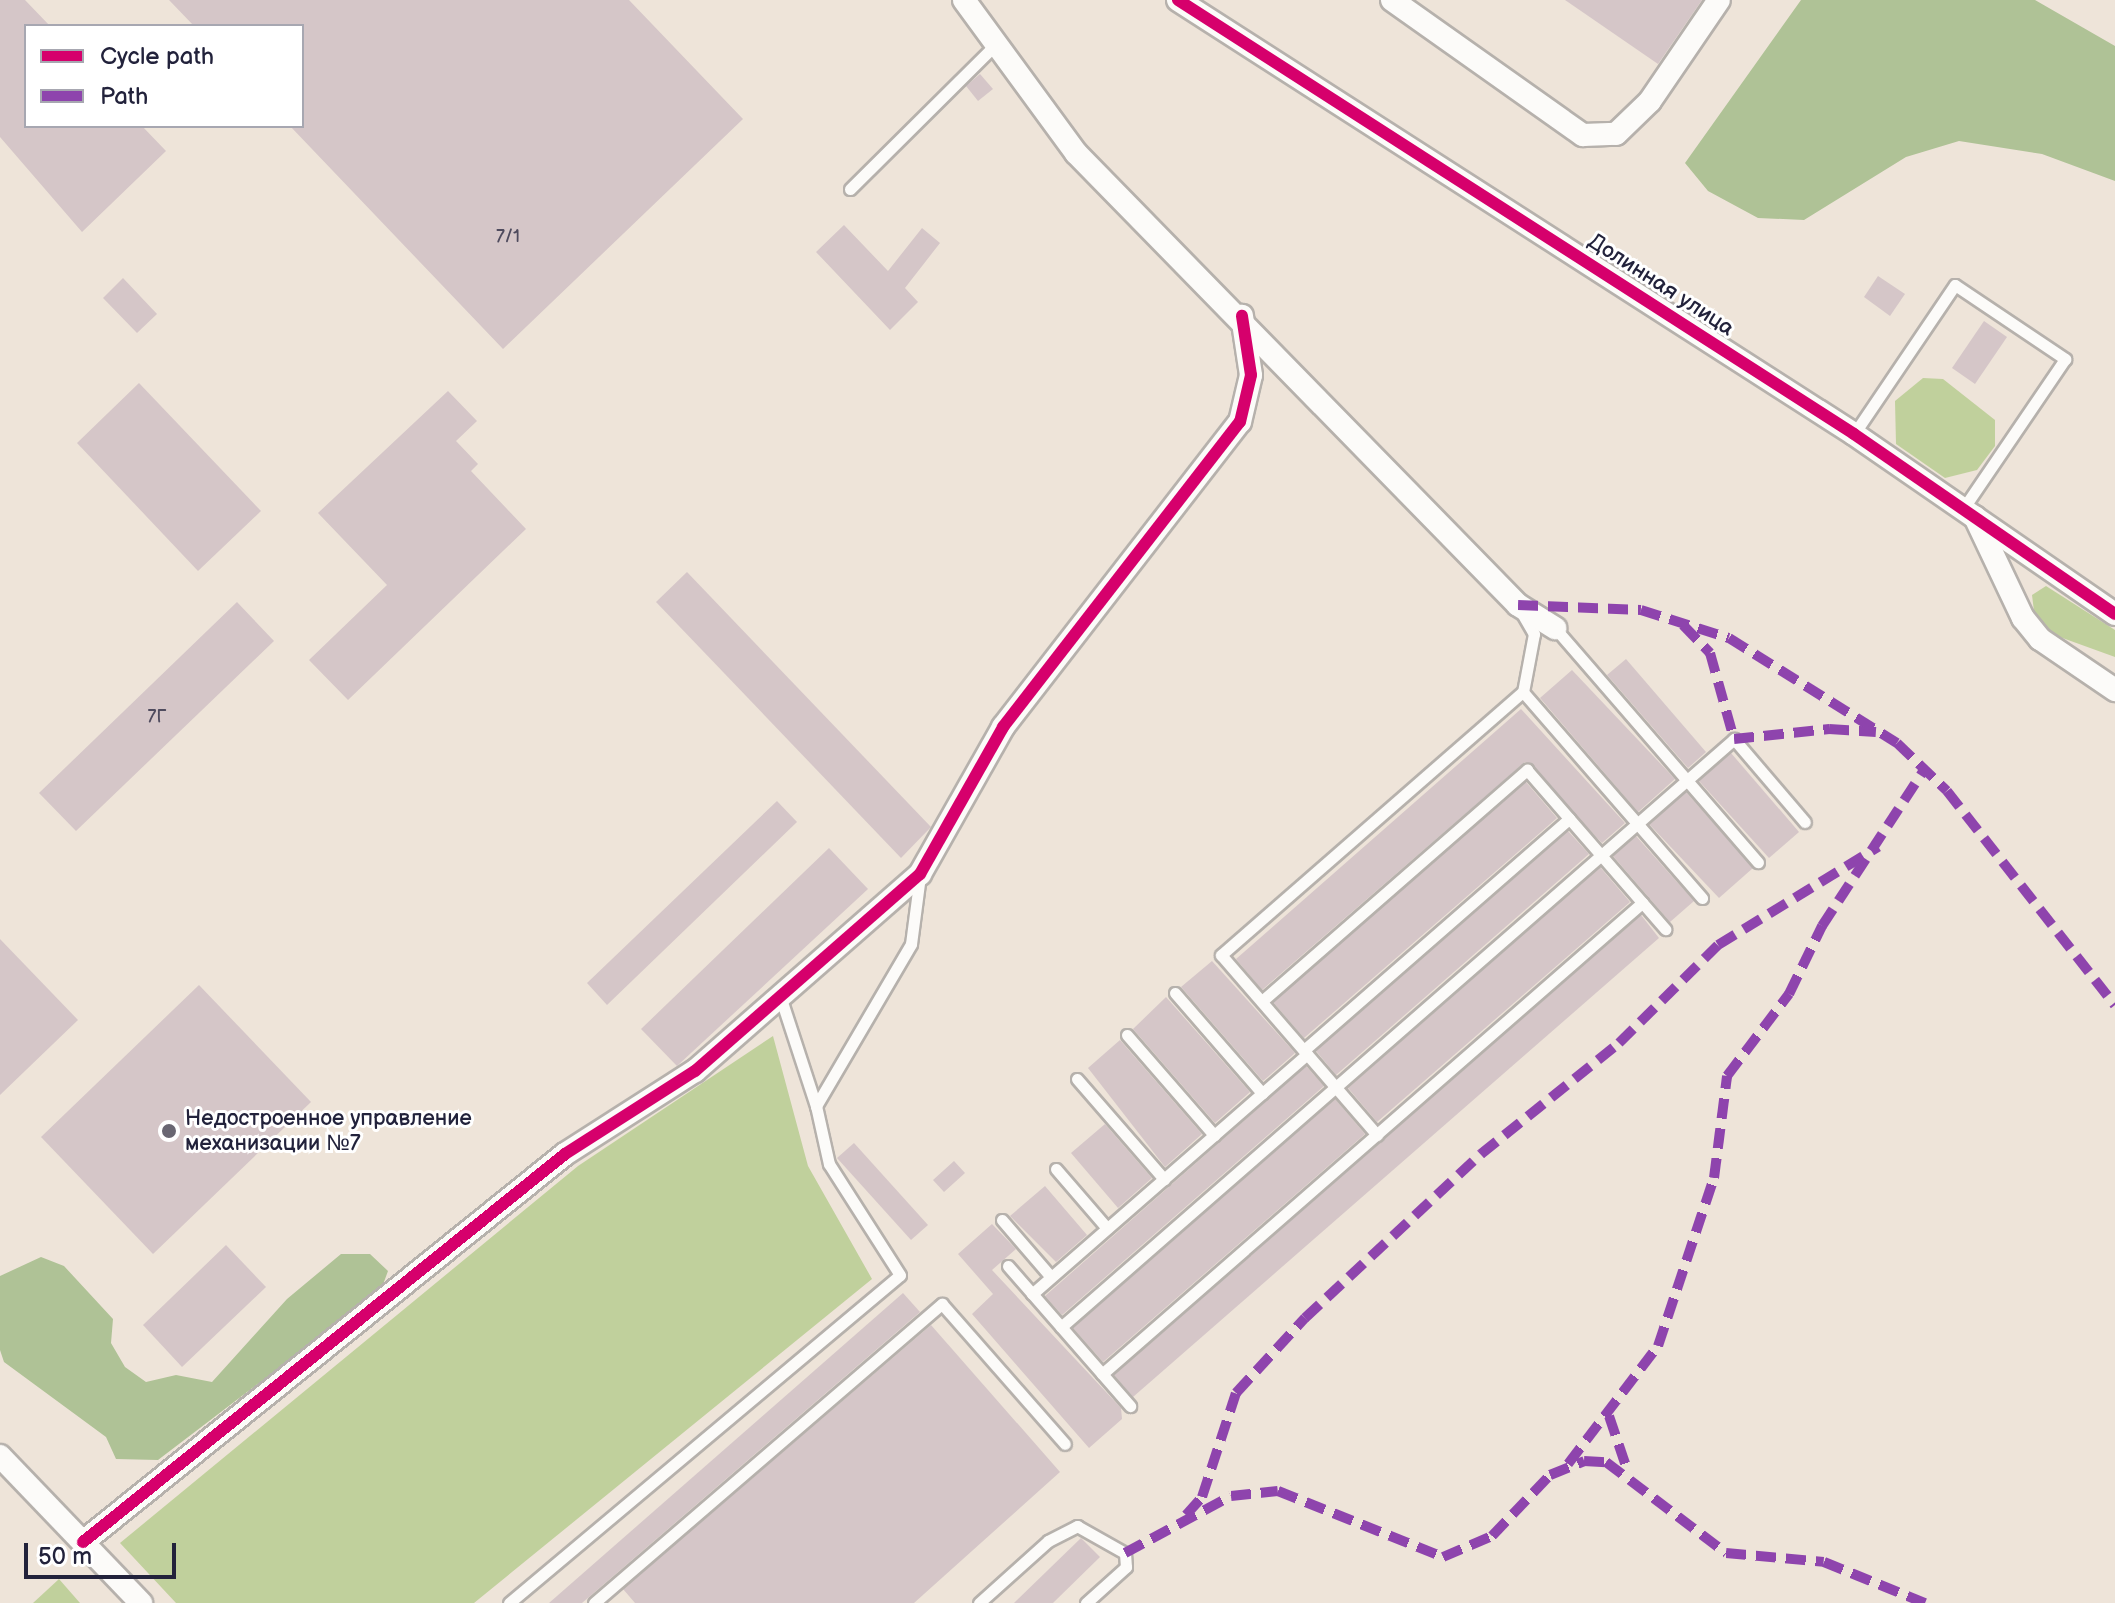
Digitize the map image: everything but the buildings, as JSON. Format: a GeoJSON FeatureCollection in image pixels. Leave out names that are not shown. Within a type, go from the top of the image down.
{"type":"FeatureCollection","features":[{"type":"Feature","properties":{"kind":"street"},"geometry":{"type":"LineString","coordinates":[[964,0],[1076,153],[1242,316],[1518,605],[1555,628]]}},
{"type":"Feature","properties":{"kind":"street","name":"Долинная улица"},"geometry":{"type":"LineString","coordinates":[[1178,0],[1854,434],[2115,614]]}},
{"type":"Feature","properties":{"kind":"street"},"geometry":{"type":"LineString","coordinates":[[1392,0],[1583,135],[1616,134],[1639,112],[1719,0]]}},
{"type":"Feature","properties":{"kind":"street"},"geometry":{"type":"LineString","coordinates":[[83,1542],[565,1154],[695,1071],[781,999],[920,874],[1003,727],[1240,422],[1251,375],[1242,316]]}},
{"type":"Feature","properties":{"kind":"street"},"geometry":{"type":"LineString","coordinates":[[1969,512],[2032,628],[2115,690]]}},
{"type":"Feature","properties":{"kind":"street"},"geometry":{"type":"LineString","coordinates":[[0,1456],[141,1603]]}},
{"type":"Feature","properties":{"kind":"lane"},"geometry":{"type":"LineString","coordinates":[[850,189],[996,44]]}},
{"type":"Feature","properties":{"kind":"lane"},"geometry":{"type":"LineString","coordinates":[[1854,434],[1955,285],[2065,359],[1969,512]]}},
{"type":"Feature","properties":{"kind":"lane"},"geometry":{"type":"LineString","coordinates":[[1377,1135],[1221,955],[1523,692],[1534,634],[1518,605]]}},
{"type":"Feature","properties":{"kind":"lane"},"geometry":{"type":"LineString","coordinates":[[1555,628],[1758,862]]}},
{"type":"Feature","properties":{"kind":"lane"},"geometry":{"type":"LineString","coordinates":[[1523,692],[1702,898]]}},
{"type":"Feature","properties":{"kind":"lane"},"geometry":{"type":"LineString","coordinates":[[1061,1327],[1734,739],[1805,822]]}},
{"type":"Feature","properties":{"kind":"lane"},"geometry":{"type":"LineString","coordinates":[[1262,1001],[1527,770],[1665,929]]}},
{"type":"Feature","properties":{"kind":"lane"},"geometry":{"type":"LineString","coordinates":[[1032,1294],[1569,819]]}},
{"type":"Feature","properties":{"kind":"lane"},"geometry":{"type":"LineString","coordinates":[[816,1106],[911,944],[920,874]]}},
{"type":"Feature","properties":{"kind":"lane"},"geometry":{"type":"LineString","coordinates":[[1102,1374],[1642,903]]}},
{"type":"Feature","properties":{"kind":"lane"},"geometry":{"type":"LineString","coordinates":[[1175,993],[1262,1093]]}},
{"type":"Feature","properties":{"kind":"lane"},"geometry":{"type":"LineString","coordinates":[[509,1603],[900,1275],[829,1164],[816,1106],[781,999]]}},
{"type":"Feature","properties":{"kind":"lane"},"geometry":{"type":"LineString","coordinates":[[1127,1035],[1214,1135]]}},
{"type":"Feature","properties":{"kind":"lane"},"geometry":{"type":"LineString","coordinates":[[1077,1079],[1164,1179]]}},
{"type":"Feature","properties":{"kind":"lane"},"geometry":{"type":"LineString","coordinates":[[1056,1169],[1107,1228]]}},
{"type":"Feature","properties":{"kind":"lane"},"geometry":{"type":"LineString","coordinates":[[1002,1220],[1051,1277]]}},
{"type":"Feature","properties":{"kind":"lane"},"geometry":{"type":"LineString","coordinates":[[1008,1266],[1130,1406]]}},
{"type":"Feature","properties":{"kind":"lane"},"geometry":{"type":"LineString","coordinates":[[594,1603],[942,1304],[1065,1444]]}},
{"type":"Feature","properties":{"kind":"lane"},"geometry":{"type":"LineString","coordinates":[[979,1603],[1048,1541],[1077,1526],[1125,1553],[1126,1567],[1086,1603]]}},
{"type":"Feature","properties":{"kind":"green space"},"geometry":{"type":"Polygon","coordinates":[[[1801,0],[2035,0],[2115,46],[2115,181],[2042,154],[1959,141],[1906,157],[1804,220],[1758,218],[1708,191],[1685,163],[1801,0]]]}},
{"type":"Feature","properties":{"kind":"green space"},"geometry":{"type":"Polygon","coordinates":[[[1923,378],[1943,379],[1995,420],[1995,446],[1977,470],[1945,478],[1896,444],[1895,401],[1923,378]]]}},
{"type":"Feature","properties":{"kind":"green space"},"geometry":{"type":"Polygon","coordinates":[[[2046,586],[2115,630],[2115,657],[2057,636],[2035,619],[2032,595],[2046,586]]]}},
{"type":"Feature","properties":{"kind":"green space"},"geometry":{"type":"Polygon","coordinates":[[[773,1036],[808,1166],[872,1279],[474,1603],[176,1603],[120,1543],[578,1166],[773,1036]]]}},
{"type":"Feature","properties":{"kind":"green space"},"geometry":{"type":"Polygon","coordinates":[[[341,1254],[370,1254],[388,1271],[381,1290],[158,1460],[116,1459],[106,1437],[4,1362],[0,1350],[0,1276],[41,1257],[64,1266],[113,1319],[111,1343],[125,1367],[146,1382],[176,1375],[212,1382],[287,1299],[341,1254]]]}},
{"type":"Feature","properties":{"kind":"green space"},"geometry":{"type":"Polygon","coordinates":[[[59,1579],[80,1603],[33,1603],[59,1579]]]}},
{"type":"Feature","properties":{"kind":"marked path"},"geometry":{"type":"LineString","coordinates":[[1518,605],[1641,610],[1729,638],[1897,743],[1947,791],[2115,1005]]}},
{"type":"Feature","properties":{"kind":"marked path"},"geometry":{"type":"LineString","coordinates":[[1683,625],[1710,653],[1734,739],[1829,729],[1876,732]]}},
{"type":"Feature","properties":{"kind":"marked path"},"geometry":{"type":"LineString","coordinates":[[1568,1464],[1658,1346],[1714,1178],[1727,1076],[1789,994],[1822,926],[1924,770]]}},
{"type":"Feature","properties":{"kind":"marked path"},"geometry":{"type":"LineString","coordinates":[[1186,1515],[1202,1497],[1236,1393],[1305,1318],[1481,1154],[1619,1043],[1718,945],[1878,847]]}},
{"type":"Feature","properties":{"kind":"marked path"},"geometry":{"type":"LineString","coordinates":[[1609,1416],[1628,1472]]}},
{"type":"Feature","properties":{"kind":"marked path"},"geometry":{"type":"LineString","coordinates":[[1125,1553],[1231,1496],[1278,1491],[1443,1557],[1492,1536],[1550,1475],[1584,1461],[1606,1462],[1726,1553],[1824,1562],[1925,1603]]}},
{"type":"Feature","properties":{"kind":"cycle path"},"geometry":{"type":"LineString","coordinates":[[1178,0],[1854,434],[2115,614]]}},
{"type":"Feature","properties":{"kind":"cycle path"},"geometry":{"type":"LineString","coordinates":[[83,1542],[565,1154],[695,1071],[920,874],[1003,727],[1240,422],[1251,375],[1242,316]]}},
{"type":"Feature","properties":{"kind":"place","name":"Недостроенное управление механизации №7"},"geometry":{"type":"Point","coordinates":[169,1131]}}]}
